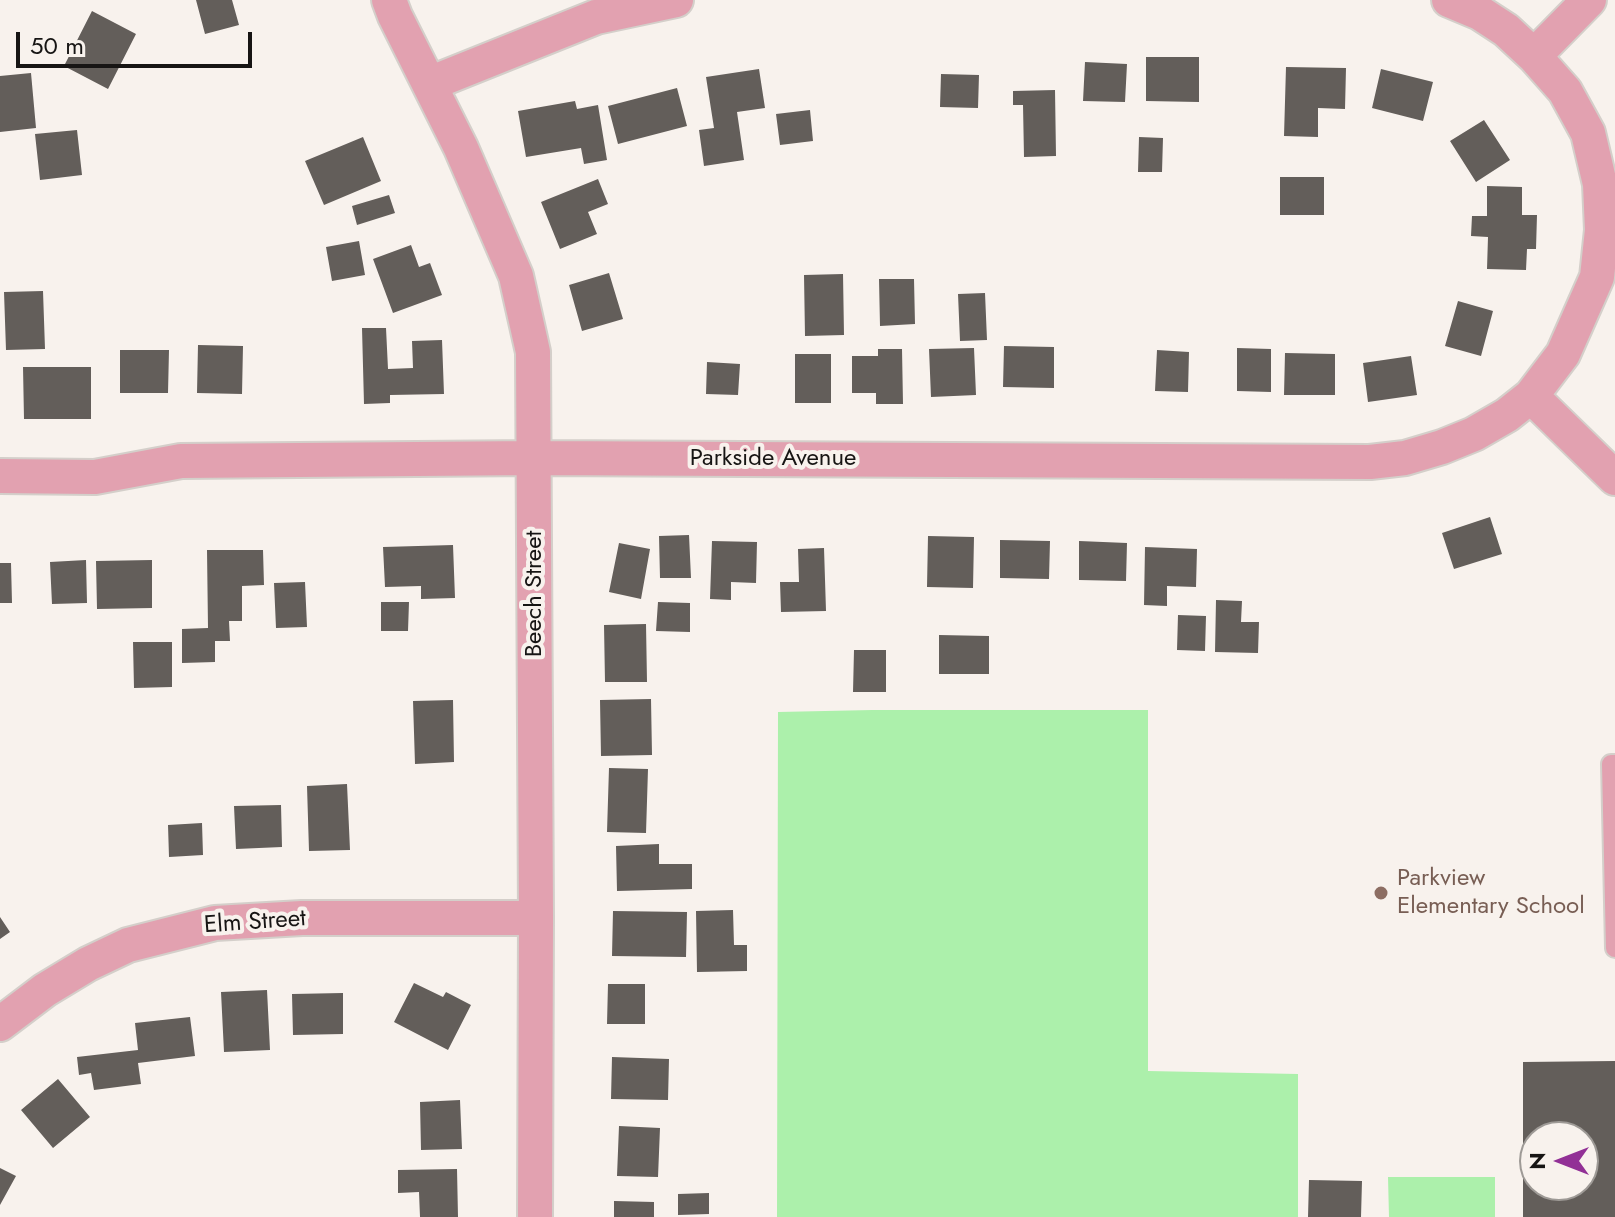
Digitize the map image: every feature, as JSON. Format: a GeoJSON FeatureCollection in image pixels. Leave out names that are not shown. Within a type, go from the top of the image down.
{"type":"FeatureCollection","features":[{"type":"Feature","properties":{"kind":"street","name":"Beech Street"},"geometry":{"type":"LineString","coordinates":[[389,0],[461,148],[516,276],[533,352],[535,1217]]}},
{"type":"Feature","properties":{"kind":"street"},"geometry":{"type":"LineString","coordinates":[[429,84],[596,17],[676,0]]}},
{"type":"Feature","properties":{"kind":"street","name":"Parkside Avenue"},"geometry":{"type":"LineString","coordinates":[[0,476],[95,477],[181,461],[534,458],[1370,462],[1405,458],[1442,447],[1474,434],[1507,415],[1531,396],[1563,354],[1597,277],[1602,230],[1600,184],[1588,133],[1565,91],[1506,30],[1480,13],[1449,0]]}},
{"type":"Feature","properties":{"kind":"street"},"geometry":{"type":"LineString","coordinates":[[1534,56],[1589,0]]}},
{"type":"Feature","properties":{"kind":"street"},"geometry":{"type":"LineString","coordinates":[[1531,396],[1615,478]]}},
{"type":"Feature","properties":{"kind":"street","name":"Elm Street"},"geometry":{"type":"LineString","coordinates":[[0,1024],[45,990],[128,945],[215,923],[302,918],[536,918]]}},
{"type":"Feature","properties":{"kind":"lane"},"geometry":{"type":"LineString","coordinates":[[1615,764],[1611,764],[1615,948]]}},
{"type":"Feature","properties":{"kind":"green space"},"geometry":{"type":"Polygon","coordinates":[[[1148,710],[1148,1071],[1298,1074],[1298,1217],[777,1217],[778,712],[1148,710]]]}},
{"type":"Feature","properties":{"kind":"green space"},"geometry":{"type":"Polygon","coordinates":[[[1388,1177],[1495,1177],[1495,1217],[1389,1217],[1388,1177]]]}},
{"type":"Feature","properties":{"kind":"building"},"geometry":{"type":"Polygon","coordinates":[[[196,0],[232,0],[239,25],[205,34],[196,0]]]}},
{"type":"Feature","properties":{"kind":"building"},"geometry":{"type":"Polygon","coordinates":[[[92,11],[136,34],[108,89],[64,66],[92,11]]]}},
{"type":"Feature","properties":{"kind":"building"},"geometry":{"type":"Polygon","coordinates":[[[1146,57],[1199,57],[1199,102],[1146,101],[1146,57]]]}},
{"type":"Feature","properties":{"kind":"building"},"geometry":{"type":"Polygon","coordinates":[[[1085,62],[1127,64],[1125,102],[1083,101],[1085,62]]]}},
{"type":"Feature","properties":{"kind":"building"},"geometry":{"type":"Polygon","coordinates":[[[1286,67],[1346,68],[1345,109],[1318,108],[1318,137],[1284,136],[1286,67]]]}},
{"type":"Feature","properties":{"kind":"building"},"geometry":{"type":"Polygon","coordinates":[[[759,69],[765,108],[737,112],[744,160],[704,166],[699,130],[714,128],[706,77],[759,69]]]}},
{"type":"Feature","properties":{"kind":"building"},"geometry":{"type":"Polygon","coordinates":[[[1381,69],[1433,82],[1423,121],[1372,108],[1381,69]]]}},
{"type":"Feature","properties":{"kind":"building"},"geometry":{"type":"Polygon","coordinates":[[[31,73],[36,128],[0,132],[0,76],[31,73]]]}},
{"type":"Feature","properties":{"kind":"building"},"geometry":{"type":"Polygon","coordinates":[[[941,74],[979,75],[978,108],[940,107],[941,74]]]}},
{"type":"Feature","properties":{"kind":"building"},"geometry":{"type":"Polygon","coordinates":[[[677,88],[687,126],[618,144],[608,106],[677,88]]]}},
{"type":"Feature","properties":{"kind":"building"},"geometry":{"type":"Polygon","coordinates":[[[1055,90],[1056,156],[1024,157],[1023,105],[1013,105],[1013,91],[1055,90]]]}},
{"type":"Feature","properties":{"kind":"building"},"geometry":{"type":"Polygon","coordinates":[[[575,101],[577,109],[598,105],[607,160],[584,164],[581,148],[526,157],[518,111],[575,101]]]}},
{"type":"Feature","properties":{"kind":"building"},"geometry":{"type":"Polygon","coordinates":[[[810,110],[813,141],[780,145],[776,114],[810,110]]]}},
{"type":"Feature","properties":{"kind":"building"},"geometry":{"type":"Polygon","coordinates":[[[1484,120],[1510,160],[1476,182],[1450,141],[1484,120]]]}},
{"type":"Feature","properties":{"kind":"building"},"geometry":{"type":"Polygon","coordinates":[[[77,130],[82,175],[40,180],[35,134],[77,130]]]}},
{"type":"Feature","properties":{"kind":"building"},"geometry":{"type":"Polygon","coordinates":[[[363,137],[381,181],[324,205],[305,161],[363,137]]]}},
{"type":"Feature","properties":{"kind":"building"},"geometry":{"type":"Polygon","coordinates":[[[1139,137],[1163,138],[1162,172],[1138,172],[1139,137]]]}},
{"type":"Feature","properties":{"kind":"building"},"geometry":{"type":"Polygon","coordinates":[[[1280,177],[1324,177],[1324,215],[1280,215],[1280,177]]]}},
{"type":"Feature","properties":{"kind":"building"},"geometry":{"type":"Polygon","coordinates":[[[598,179],[608,204],[588,212],[597,234],[560,249],[541,202],[598,179]]]}},
{"type":"Feature","properties":{"kind":"building"},"geometry":{"type":"Polygon","coordinates":[[[1487,186],[1522,187],[1522,215],[1537,215],[1536,249],[1527,249],[1526,270],[1487,269],[1488,237],[1471,236],[1472,216],[1487,216],[1487,186]]]}},
{"type":"Feature","properties":{"kind":"building"},"geometry":{"type":"Polygon","coordinates":[[[389,195],[395,213],[357,225],[352,206],[389,195]]]}},
{"type":"Feature","properties":{"kind":"building"},"geometry":{"type":"Polygon","coordinates":[[[359,241],[365,275],[332,281],[326,247],[359,241]]]}},
{"type":"Feature","properties":{"kind":"building"},"geometry":{"type":"Polygon","coordinates":[[[411,245],[419,267],[430,263],[442,295],[393,313],[373,259],[411,245]]]}},
{"type":"Feature","properties":{"kind":"building"},"geometry":{"type":"Polygon","coordinates":[[[609,273],[623,319],[582,331],[569,285],[609,273]]]}},
{"type":"Feature","properties":{"kind":"building"},"geometry":{"type":"Polygon","coordinates":[[[843,274],[844,335],[805,336],[804,275],[843,274]]]}},
{"type":"Feature","properties":{"kind":"building"},"geometry":{"type":"Polygon","coordinates":[[[879,279],[914,279],[915,324],[880,326],[879,279]]]}},
{"type":"Feature","properties":{"kind":"building"},"geometry":{"type":"Polygon","coordinates":[[[43,291],[45,349],[6,350],[4,292],[43,291]]]}},
{"type":"Feature","properties":{"kind":"building"},"geometry":{"type":"Polygon","coordinates":[[[985,293],[987,340],[960,341],[958,294],[985,293]]]}},
{"type":"Feature","properties":{"kind":"building"},"geometry":{"type":"Polygon","coordinates":[[[1458,301],[1493,311],[1481,356],[1445,346],[1458,301]]]}},
{"type":"Feature","properties":{"kind":"building"},"geometry":{"type":"Polygon","coordinates":[[[362,328],[386,328],[388,369],[413,368],[412,341],[442,340],[444,394],[390,395],[390,403],[364,404],[362,328]]]}},
{"type":"Feature","properties":{"kind":"building"},"geometry":{"type":"Polygon","coordinates":[[[198,345],[243,346],[242,394],[197,393],[198,345]]]}},
{"type":"Feature","properties":{"kind":"building"},"geometry":{"type":"Polygon","coordinates":[[[1004,346],[1054,347],[1054,388],[1003,387],[1004,346]]]}},
{"type":"Feature","properties":{"kind":"building"},"geometry":{"type":"Polygon","coordinates":[[[974,348],[976,395],[931,397],[929,349],[974,348]]]}},
{"type":"Feature","properties":{"kind":"building"},"geometry":{"type":"Polygon","coordinates":[[[1237,348],[1271,349],[1271,392],[1237,391],[1237,348]]]}},
{"type":"Feature","properties":{"kind":"building"},"geometry":{"type":"Polygon","coordinates":[[[878,349],[902,349],[903,404],[876,404],[876,393],[852,393],[852,356],[878,356],[878,349]]]}},
{"type":"Feature","properties":{"kind":"building"},"geometry":{"type":"Polygon","coordinates":[[[120,350],[169,350],[168,393],[120,393],[120,350]]]}},
{"type":"Feature","properties":{"kind":"building"},"geometry":{"type":"Polygon","coordinates":[[[1157,350],[1189,352],[1188,392],[1155,391],[1157,350]]]}},
{"type":"Feature","properties":{"kind":"building"},"geometry":{"type":"Polygon","coordinates":[[[1285,353],[1335,354],[1335,395],[1284,395],[1285,353]]]}},
{"type":"Feature","properties":{"kind":"building"},"geometry":{"type":"Polygon","coordinates":[[[795,354],[831,354],[831,403],[795,403],[795,354]]]}},
{"type":"Feature","properties":{"kind":"building"},"geometry":{"type":"Polygon","coordinates":[[[1411,356],[1417,395],[1368,402],[1363,363],[1411,356]]]}},
{"type":"Feature","properties":{"kind":"building"},"geometry":{"type":"Polygon","coordinates":[[[707,362],[740,364],[738,395],[706,394],[707,362]]]}},
{"type":"Feature","properties":{"kind":"building"},"geometry":{"type":"Polygon","coordinates":[[[23,367],[91,367],[91,419],[24,419],[23,367]]]}},
{"type":"Feature","properties":{"kind":"building"},"geometry":{"type":"Polygon","coordinates":[[[1490,517],[1502,554],[1454,569],[1442,533],[1490,517]]]}},
{"type":"Feature","properties":{"kind":"building"},"geometry":{"type":"Polygon","coordinates":[[[689,535],[691,578],[660,578],[659,536],[689,535]]]}},
{"type":"Feature","properties":{"kind":"building"},"geometry":{"type":"Polygon","coordinates":[[[928,536],[974,537],[973,588],[927,587],[928,536]]]}},
{"type":"Feature","properties":{"kind":"building"},"geometry":{"type":"Polygon","coordinates":[[[1000,540],[1050,541],[1049,579],[1000,578],[1000,540]]]}},
{"type":"Feature","properties":{"kind":"building"},"geometry":{"type":"Polygon","coordinates":[[[712,541],[757,542],[756,583],[731,582],[731,600],[710,599],[712,541]]]}},
{"type":"Feature","properties":{"kind":"building"},"geometry":{"type":"Polygon","coordinates":[[[1079,541],[1127,543],[1126,581],[1079,580],[1079,541]]]}},
{"type":"Feature","properties":{"kind":"building"},"geometry":{"type":"Polygon","coordinates":[[[619,543],[650,549],[641,599],[609,592],[619,543]]]}},
{"type":"Feature","properties":{"kind":"building"},"geometry":{"type":"Polygon","coordinates":[[[453,545],[455,598],[421,599],[421,586],[385,587],[383,547],[453,545]]]}},
{"type":"Feature","properties":{"kind":"building"},"geometry":{"type":"Polygon","coordinates":[[[1145,547],[1197,549],[1196,587],[1167,586],[1167,606],[1144,605],[1145,547]]]}},
{"type":"Feature","properties":{"kind":"building"},"geometry":{"type":"Polygon","coordinates":[[[824,548],[826,611],[781,612],[780,582],[799,582],[798,549],[824,548]]]}},
{"type":"Feature","properties":{"kind":"building"},"geometry":{"type":"Polygon","coordinates":[[[207,550],[263,550],[264,585],[242,586],[242,621],[229,621],[230,641],[215,641],[215,662],[182,663],[182,629],[208,628],[207,550]]]}},
{"type":"Feature","properties":{"kind":"building"},"geometry":{"type":"Polygon","coordinates":[[[86,560],[87,603],[52,604],[50,562],[86,560]]]}},
{"type":"Feature","properties":{"kind":"building"},"geometry":{"type":"Polygon","coordinates":[[[152,560],[152,608],[97,609],[96,561],[152,560]]]}},
{"type":"Feature","properties":{"kind":"building"},"geometry":{"type":"Polygon","coordinates":[[[0,563],[11,563],[12,603],[0,603],[0,563]]]}},
{"type":"Feature","properties":{"kind":"building"},"geometry":{"type":"Polygon","coordinates":[[[305,582],[307,627],[276,628],[274,583],[305,582]]]}},
{"type":"Feature","properties":{"kind":"building"},"geometry":{"type":"Polygon","coordinates":[[[1216,600],[1242,601],[1241,622],[1259,622],[1258,653],[1215,652],[1216,600]]]}},
{"type":"Feature","properties":{"kind":"building"},"geometry":{"type":"Polygon","coordinates":[[[381,602],[409,602],[408,631],[381,631],[381,602]]]}},
{"type":"Feature","properties":{"kind":"building"},"geometry":{"type":"Polygon","coordinates":[[[658,602],[690,603],[690,632],[656,631],[658,602]]]}},
{"type":"Feature","properties":{"kind":"building"},"geometry":{"type":"Polygon","coordinates":[[[1178,615],[1206,616],[1205,651],[1177,650],[1178,615]]]}},
{"type":"Feature","properties":{"kind":"building"},"geometry":{"type":"Polygon","coordinates":[[[646,624],[647,682],[605,682],[604,625],[646,624]]]}},
{"type":"Feature","properties":{"kind":"building"},"geometry":{"type":"Polygon","coordinates":[[[939,635],[989,636],[989,674],[939,674],[939,635]]]}},
{"type":"Feature","properties":{"kind":"building"},"geometry":{"type":"Polygon","coordinates":[[[133,642],[172,642],[172,687],[134,688],[133,642]]]}},
{"type":"Feature","properties":{"kind":"building"},"geometry":{"type":"Polygon","coordinates":[[[854,650],[886,650],[886,692],[853,692],[854,650]]]}},
{"type":"Feature","properties":{"kind":"building"},"geometry":{"type":"Polygon","coordinates":[[[651,699],[652,755],[601,756],[600,700],[651,699]]]}},
{"type":"Feature","properties":{"kind":"building"},"geometry":{"type":"Polygon","coordinates":[[[453,700],[454,762],[415,764],[413,701],[453,700]]]}},
{"type":"Feature","properties":{"kind":"building"},"geometry":{"type":"Polygon","coordinates":[[[609,768],[648,769],[646,833],[607,832],[609,768]]]}},
{"type":"Feature","properties":{"kind":"building"},"geometry":{"type":"Polygon","coordinates":[[[347,784],[350,850],[309,851],[307,786],[347,784]]]}},
{"type":"Feature","properties":{"kind":"building"},"geometry":{"type":"Polygon","coordinates":[[[281,805],[282,847],[236,849],[234,806],[281,805]]]}},
{"type":"Feature","properties":{"kind":"building"},"geometry":{"type":"Polygon","coordinates":[[[202,823],[203,855],[169,857],[168,825],[202,823]]]}},
{"type":"Feature","properties":{"kind":"building"},"geometry":{"type":"Polygon","coordinates":[[[659,844],[659,864],[692,864],[692,889],[617,891],[616,846],[659,844]]]}},
{"type":"Feature","properties":{"kind":"building"},"geometry":{"type":"Polygon","coordinates":[[[733,910],[734,945],[747,945],[747,971],[697,972],[696,911],[733,910]]]}},
{"type":"Feature","properties":{"kind":"building"},"geometry":{"type":"Polygon","coordinates":[[[613,911],[687,912],[686,957],[612,956],[613,911]]]}},
{"type":"Feature","properties":{"kind":"building"},"geometry":{"type":"Polygon","coordinates":[[[0,917],[10,932],[0,939],[0,917]]]}},
{"type":"Feature","properties":{"kind":"building"},"geometry":{"type":"Polygon","coordinates":[[[414,983],[443,997],[446,992],[471,1005],[448,1050],[394,1022],[414,983]]]}},
{"type":"Feature","properties":{"kind":"building"},"geometry":{"type":"Polygon","coordinates":[[[608,984],[645,984],[645,1024],[607,1024],[608,984]]]}},
{"type":"Feature","properties":{"kind":"building"},"geometry":{"type":"Polygon","coordinates":[[[267,990],[270,1050],[224,1052],[221,992],[267,990]]]}},
{"type":"Feature","properties":{"kind":"building"},"geometry":{"type":"Polygon","coordinates":[[[343,993],[343,1034],[293,1035],[292,994],[343,993]]]}},
{"type":"Feature","properties":{"kind":"building"},"geometry":{"type":"Polygon","coordinates":[[[190,1017],[195,1056],[138,1063],[141,1084],[94,1090],[91,1073],[79,1075],[77,1057],[138,1050],[135,1023],[190,1017]]]}},
{"type":"Feature","properties":{"kind":"building"},"geometry":{"type":"Polygon","coordinates":[[[612,1057],[669,1059],[668,1100],[611,1099],[612,1057]]]}},
{"type":"Feature","properties":{"kind":"building"},"geometry":{"type":"Polygon","coordinates":[[[1615,1061],[1615,1217],[1523,1217],[1523,1201],[1599,1201],[1599,1121],[1523,1121],[1523,1062],[1615,1061]]]}},
{"type":"Feature","properties":{"kind":"building"},"geometry":{"type":"Polygon","coordinates":[[[58,1079],[90,1117],[53,1148],[21,1110],[58,1079]]]}},
{"type":"Feature","properties":{"kind":"building"},"geometry":{"type":"Polygon","coordinates":[[[460,1100],[462,1149],[421,1150],[420,1102],[460,1100]]]}},
{"type":"Feature","properties":{"kind":"building"},"geometry":{"type":"Polygon","coordinates":[[[619,1126],[660,1128],[658,1177],[617,1176],[619,1126]]]}},
{"type":"Feature","properties":{"kind":"building"},"geometry":{"type":"Polygon","coordinates":[[[0,1168],[16,1176],[0,1205],[0,1168]]]}},
{"type":"Feature","properties":{"kind":"building"},"geometry":{"type":"Polygon","coordinates":[[[457,1169],[458,1217],[420,1217],[419,1192],[398,1193],[398,1170],[457,1169]]]}},
{"type":"Feature","properties":{"kind":"building"},"geometry":{"type":"Polygon","coordinates":[[[1309,1180],[1362,1181],[1361,1217],[1308,1217],[1309,1180]]]}},
{"type":"Feature","properties":{"kind":"building"},"geometry":{"type":"Polygon","coordinates":[[[709,1193],[709,1214],[678,1215],[678,1194],[709,1193]]]}},
{"type":"Feature","properties":{"kind":"building"},"geometry":{"type":"Polygon","coordinates":[[[614,1201],[654,1202],[654,1217],[614,1217],[614,1201]]]}},
{"type":"Feature","properties":{"kind":"place","name":"Parkview Elementary School"},"geometry":{"type":"Point","coordinates":[1381,893]}}]}
